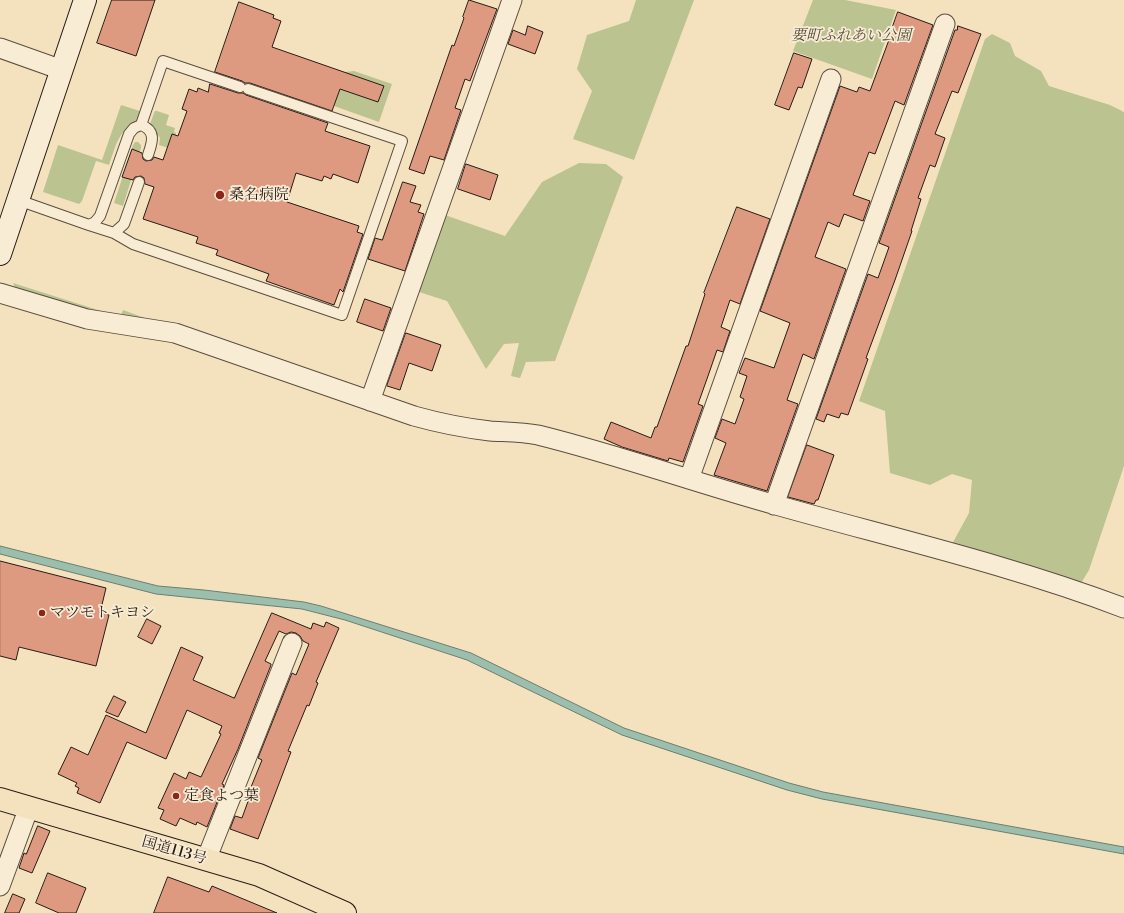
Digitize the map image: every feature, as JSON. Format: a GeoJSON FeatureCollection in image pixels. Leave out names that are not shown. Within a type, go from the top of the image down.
{"type":"FeatureCollection","features":[{"type":"Feature","properties":{"kind":"highway","name":"国道113号"},"geometry":{"type":"LineString","coordinates":[[0,799],[259,875],[345,913]]}},
{"type":"Feature","properties":{"kind":"street"},"geometry":{"type":"LineString","coordinates":[[0,254],[85,0]]}},
{"type":"Feature","properties":{"kind":"street"},"geometry":{"type":"LineString","coordinates":[[370,402],[512,0]]}},
{"type":"Feature","properties":{"kind":"street"},"geometry":{"type":"LineString","coordinates":[[774,505],[945,24]]}},
{"type":"Feature","properties":{"kind":"street"},"geometry":{"type":"LineString","coordinates":[[0,48],[62,70]]}},
{"type":"Feature","properties":{"kind":"street"},"geometry":{"type":"LineString","coordinates":[[689,479],[831,79]]}},
{"type":"Feature","properties":{"kind":"street"},"geometry":{"type":"LineString","coordinates":[[0,293],[87,319],[175,333],[370,402],[414,416],[454,426],[535,435],[614,456],[774,505],[993,563],[1082,592],[1124,608]]}},
{"type":"Feature","properties":{"kind":"street"},"geometry":{"type":"LineString","coordinates":[[206,860],[292,642]]}},
{"type":"Feature","properties":{"kind":"street"},"geometry":{"type":"LineString","coordinates":[[0,886],[29,807]]}},
{"type":"Feature","properties":{"kind":"lane"},"geometry":{"type":"LineString","coordinates":[[18,200],[114,233],[133,244],[342,315],[402,140],[163,61],[141,125],[134,128],[129,134],[100,216],[95,222],[89,224]]}},
{"type":"Feature","properties":{"kind":"lane"},"geometry":{"type":"LineString","coordinates":[[141,125],[147,128],[152,136],[153,142],[148,155]]}},
{"type":"Feature","properties":{"kind":"lane"},"geometry":{"type":"LineString","coordinates":[[114,233],[124,224],[139,182]]}},
{"type":"Feature","properties":{"kind":"green space"},"geometry":{"type":"Polygon","coordinates":[[[636,0],[694,0],[634,160],[573,139],[592,91],[577,69],[587,35],[629,21],[636,0]]]}},
{"type":"Feature","properties":{"kind":"green space","name":"要町ふれあい公園"},"geometry":{"type":"Polygon","coordinates":[[[813,0],[845,0],[896,10],[872,79],[793,51],[813,0]]]}},
{"type":"Feature","properties":{"kind":"green space"},"geometry":{"type":"Polygon","coordinates":[[[992,34],[1010,43],[1015,56],[1041,71],[1049,86],[1110,105],[1124,112],[1124,466],[1089,570],[1080,585],[952,544],[969,513],[972,480],[952,474],[930,485],[890,473],[885,411],[859,401],[985,39],[992,34]]]}},
{"type":"Feature","properties":{"kind":"green space"},"geometry":{"type":"Polygon","coordinates":[[[354,71],[392,84],[379,122],[334,106],[345,72],[354,71]]]}},
{"type":"Feature","properties":{"kind":"green space"},"geometry":{"type":"Polygon","coordinates":[[[121,105],[140,111],[141,114],[138,121],[126,129],[122,134],[116,145],[109,165],[96,161],[82,201],[79,204],[43,192],[58,145],[102,160],[121,105]]]}},
{"type":"Feature","properties":{"kind":"green space"},"geometry":{"type":"Polygon","coordinates":[[[155,111],[169,115],[166,125],[175,128],[174,132],[176,135],[168,148],[159,145],[160,138],[150,124],[155,111]]]}},
{"type":"Feature","properties":{"kind":"green space"},"geometry":{"type":"Polygon","coordinates":[[[135,142],[138,142],[141,145],[141,148],[123,206],[114,203],[135,142]]]}},
{"type":"Feature","properties":{"kind":"green space"},"geometry":{"type":"Polygon","coordinates":[[[579,163],[606,164],[623,177],[555,361],[526,362],[520,378],[511,376],[519,343],[504,344],[486,369],[447,301],[416,291],[442,214],[505,236],[542,182],[579,163]]]}},
{"type":"Feature","properties":{"kind":"green space"},"geometry":{"type":"Polygon","coordinates":[[[13,283],[120,317],[123,310],[175,329],[89,314],[18,294],[13,283]]]}},
{"type":"Feature","properties":{"kind":"shaded area"},"geometry":{"type":"Polygon","coordinates":[[[0,546],[158,586],[304,602],[321,606],[471,653],[624,728],[789,783],[823,792],[1124,847],[1124,854],[822,799],[787,790],[622,735],[467,660],[345,620],[302,609],[156,594],[0,554],[0,546]]]}},
{"type":"Feature","properties":{"kind":"building"},"geometry":{"type":"Polygon","coordinates":[[[112,0],[155,0],[136,56],[97,43],[112,0]]]}},
{"type":"Feature","properties":{"kind":"building"},"geometry":{"type":"Polygon","coordinates":[[[469,0],[497,9],[470,81],[465,79],[455,108],[461,110],[444,160],[430,156],[424,174],[409,169],[452,45],[454,46],[464,18],[463,17],[469,0]]]}},
{"type":"Feature","properties":{"kind":"building"},"geometry":{"type":"Polygon","coordinates":[[[239,2],[274,15],[273,18],[281,21],[272,47],[384,86],[378,102],[340,89],[332,111],[215,72],[239,2]]]}},
{"type":"Feature","properties":{"kind":"building"},"geometry":{"type":"Polygon","coordinates":[[[898,12],[933,25],[904,105],[895,101],[875,154],[869,152],[853,195],[870,201],[863,221],[844,214],[839,227],[828,222],[815,257],[846,269],[814,359],[803,354],[787,400],[798,404],[767,491],[714,475],[726,443],[715,438],[722,419],[735,424],[744,399],[740,397],[747,376],[739,373],[745,358],[774,368],[790,323],[760,311],[840,86],[857,92],[859,87],[870,91],[898,12]]]}},
{"type":"Feature","properties":{"kind":"building"},"geometry":{"type":"Polygon","coordinates":[[[528,26],[543,32],[535,54],[508,44],[513,30],[525,35],[528,26]]]}},
{"type":"Feature","properties":{"kind":"building"},"geometry":{"type":"Polygon","coordinates":[[[958,26],[981,34],[958,93],[952,91],[935,134],[945,138],[935,167],[930,165],[918,198],[921,199],[912,231],[866,358],[868,359],[848,415],[841,413],[839,418],[827,414],[824,422],[816,419],[868,274],[878,278],[889,247],[879,243],[955,30],[957,30],[958,26]]]}},
{"type":"Feature","properties":{"kind":"building"},"geometry":{"type":"Polygon","coordinates":[[[794,53],[812,59],[802,88],[798,87],[789,110],[775,105],[794,53]]]}},
{"type":"Feature","properties":{"kind":"building","name":"桑名病院"},"geometry":{"type":"Polygon","coordinates":[[[210,84],[238,93],[243,93],[328,123],[325,131],[370,146],[358,183],[333,174],[331,179],[324,176],[322,181],[296,173],[287,202],[359,226],[357,232],[363,234],[343,292],[340,289],[334,305],[266,281],[269,274],[216,255],[218,250],[196,243],[198,237],[143,219],[154,187],[145,184],[144,178],[141,176],[135,177],[133,180],[122,177],[132,149],[142,153],[143,159],[146,161],[152,160],[154,157],[163,160],[172,134],[178,136],[187,111],[182,109],[189,89],[197,92],[198,88],[208,92],[210,84]]]}},
{"type":"Feature","properties":{"kind":"building"},"geometry":{"type":"Polygon","coordinates":[[[466,164],[498,175],[490,200],[458,189],[466,164]]]}},
{"type":"Feature","properties":{"kind":"building"},"geometry":{"type":"Polygon","coordinates":[[[403,182],[416,186],[410,202],[421,205],[418,212],[424,214],[405,271],[368,259],[375,238],[382,240],[403,182]]]}},
{"type":"Feature","properties":{"kind":"building"},"geometry":{"type":"Polygon","coordinates":[[[737,207],[770,219],[740,304],[730,300],[721,327],[730,331],[723,352],[717,350],[698,404],[703,406],[683,462],[669,458],[668,461],[622,447],[604,439],[611,422],[651,438],[655,427],[657,427],[686,346],[688,346],[705,294],[704,293],[737,207]]]}},
{"type":"Feature","properties":{"kind":"building"},"geometry":{"type":"Polygon","coordinates":[[[365,299],[391,308],[383,331],[357,322],[365,299]]]}},
{"type":"Feature","properties":{"kind":"building"},"geometry":{"type":"Polygon","coordinates":[[[406,333],[441,345],[432,371],[409,363],[400,390],[387,386],[406,333]]]}},
{"type":"Feature","properties":{"kind":"building"},"geometry":{"type":"Polygon","coordinates":[[[807,445],[834,455],[818,500],[816,500],[814,504],[788,497],[807,445]]]}},
{"type":"Feature","properties":{"kind":"building"},"geometry":{"type":"Polygon","coordinates":[[[0,561],[106,588],[100,613],[109,615],[96,666],[19,647],[16,660],[0,656],[0,561]]]}},
{"type":"Feature","properties":{"kind":"building"},"geometry":{"type":"Polygon","coordinates":[[[272,613],[311,629],[313,623],[324,627],[326,622],[339,628],[316,682],[318,683],[309,706],[307,705],[288,751],[291,752],[258,839],[230,829],[235,816],[242,818],[251,793],[249,792],[262,760],[258,758],[292,673],[296,675],[309,644],[303,641],[296,633],[291,632],[286,634],[279,631],[265,661],[271,665],[238,749],[222,784],[224,785],[207,827],[197,822],[196,825],[180,818],[176,826],[160,819],[164,810],[158,808],[174,773],[186,779],[189,772],[201,777],[221,734],[219,733],[222,726],[187,710],[166,759],[127,742],[100,803],[77,793],[79,788],[75,786],[77,783],[58,774],[71,747],[88,755],[106,715],[146,733],[181,647],[203,657],[193,680],[234,698],[272,613]]]}},
{"type":"Feature","properties":{"kind":"building"},"geometry":{"type":"Polygon","coordinates":[[[147,619],[161,626],[152,644],[138,637],[147,619]]]}},
{"type":"Feature","properties":{"kind":"building"},"geometry":{"type":"Polygon","coordinates":[[[114,696],[126,702],[118,717],[106,712],[114,696]]]}},
{"type":"Feature","properties":{"kind":"building"},"geometry":{"type":"Polygon","coordinates":[[[38,826],[50,831],[32,873],[19,868],[24,853],[26,854],[38,826]]]}},
{"type":"Feature","properties":{"kind":"building"},"geometry":{"type":"Polygon","coordinates":[[[48,873],[86,888],[76,913],[59,913],[36,903],[48,873]]]}},
{"type":"Feature","properties":{"kind":"building"},"geometry":{"type":"Polygon","coordinates":[[[168,877],[209,892],[212,886],[277,913],[154,913],[168,877]]]}},
{"type":"Feature","properties":{"kind":"building"},"geometry":{"type":"Polygon","coordinates":[[[13,894],[25,899],[19,913],[5,913],[13,894]]]}},
{"type":"Feature","properties":{"kind":"place","name":"桑名病院"},"geometry":{"type":"Point","coordinates":[220,195]}},
{"type":"Feature","properties":{"kind":"place","name":"マツモトキヨシ"},"geometry":{"type":"Point","coordinates":[42,613]}},
{"type":"Feature","properties":{"kind":"place","name":"定食よつ葉"},"geometry":{"type":"Point","coordinates":[176,796]}}]}
